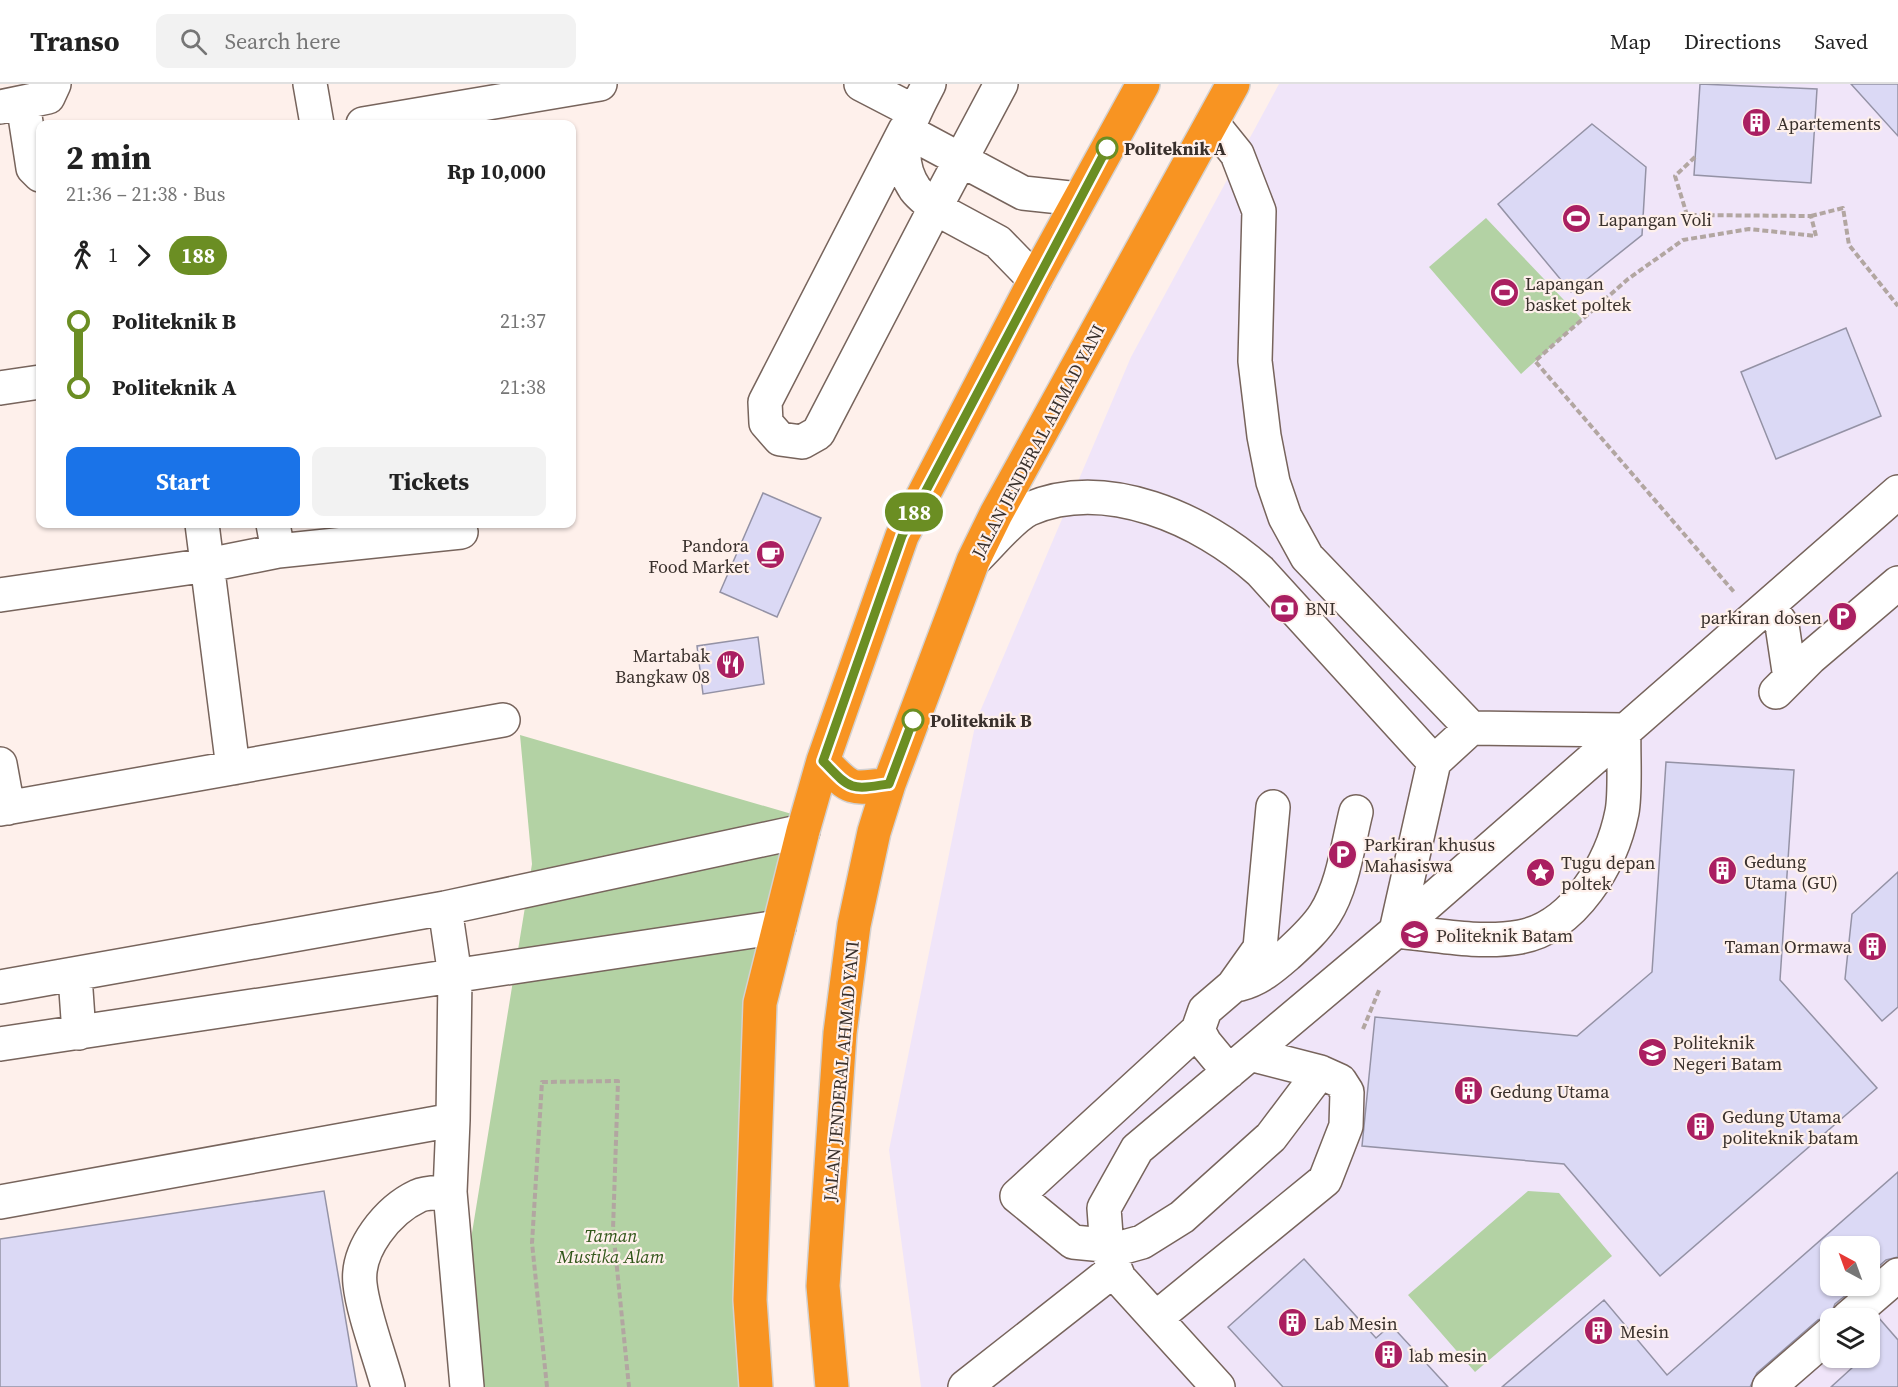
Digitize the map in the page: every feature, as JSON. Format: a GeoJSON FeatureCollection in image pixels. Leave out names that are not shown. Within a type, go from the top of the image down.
{"type":"FeatureCollection","features":[{"type":"Feature","properties":{"kind":"highway"},"geometry":{"type":"LineString","coordinates":[[756,1387],[750,1300],[760,1003],[823,761],[902,536],[1035,280],[1143,84]]}},
{"type":"Feature","properties":{"kind":"highway","name":"JALAN JENDERAL AHMAD YANI"},"geometry":{"type":"LineString","coordinates":[[832,1387],[823,1286],[840,1033],[854,925],[874,832],[889,784],[973,561],[1044,426],[1233,84]]}},
{"type":"Feature","properties":{"kind":"highway"},"geometry":{"type":"LineString","coordinates":[[823,761],[846,785],[858,789],[889,784]]}},
{"type":"Feature","properties":{"kind":"street"},"geometry":{"type":"LineString","coordinates":[[36,171],[12,105],[48,97],[54,84]]}},
{"type":"Feature","properties":{"kind":"street"},"geometry":{"type":"LineString","coordinates":[[310,84],[316,120]]}},
{"type":"Feature","properties":{"kind":"street"},"geometry":{"type":"LineString","coordinates":[[382,120],[516,91],[600,84]]}},
{"type":"Feature","properties":{"kind":"street"},"geometry":{"type":"LineString","coordinates":[[861,84],[917,109],[960,160],[1023,193],[1079,198]]}},
{"type":"Feature","properties":{"kind":"street"},"geometry":{"type":"LineString","coordinates":[[917,109],[765,402],[766,423],[780,439],[802,442],[819,433],[1001,84]]}},
{"type":"Feature","properties":{"kind":"street"},"geometry":{"type":"LineString","coordinates":[[917,109],[904,161],[914,188],[935,208],[998,242],[1035,280]]}},
{"type":"Feature","properties":{"kind":"street"},"geometry":{"type":"LineString","coordinates":[[1212,123],[1237,154],[1259,211],[1255,361],[1264,436],[1273,482],[1285,517],[1307,557],[1471,728]]}},
{"type":"Feature","properties":{"kind":"street"},"geometry":{"type":"LineString","coordinates":[[0,388],[36,383]]}},
{"type":"Feature","properties":{"kind":"street"},"geometry":{"type":"LineString","coordinates":[[973,561],[1026,510],[1054,501],[1108,499],[1126,501],[1162,512],[1217,537],[1234,548],[1260,571],[1434,762]]}},
{"type":"Feature","properties":{"kind":"street"},"geometry":{"type":"LineString","coordinates":[[1218,1387],[1119,1278],[1111,1257],[1104,1208],[1137,1149],[1396,931],[1762,612],[1895,502]]}},
{"type":"Feature","properties":{"kind":"street"},"geometry":{"type":"LineString","coordinates":[[203,528],[233,768]]}},
{"type":"Feature","properties":{"kind":"street"},"geometry":{"type":"LineString","coordinates":[[0,595],[208,565],[276,537],[461,532]]}},
{"type":"Feature","properties":{"kind":"street"},"geometry":{"type":"LineString","coordinates":[[1762,612],[1782,625],[1783,685],[1898,583]]}},
{"type":"Feature","properties":{"kind":"street"},"geometry":{"type":"LineString","coordinates":[[0,764],[4,808],[503,720]]}},
{"type":"Feature","properties":{"kind":"street"},"geometry":{"type":"LineString","coordinates":[[1396,931],[1434,762],[1471,728],[1624,730]]}},
{"type":"Feature","properties":{"kind":"street"},"geometry":{"type":"LineString","coordinates":[[1396,931],[1497,938],[1520,937],[1555,924],[1590,884],[1613,845],[1622,810],[1624,730]]}},
{"type":"Feature","properties":{"kind":"street"},"geometry":{"type":"LineString","coordinates":[[1111,1257],[1073,1242],[1017,1196],[1198,1030],[1205,1010],[1233,986],[1260,948],[1273,807]]}},
{"type":"Feature","properties":{"kind":"street"},"geometry":{"type":"LineString","coordinates":[[1233,986],[1255,980],[1278,963],[1304,939],[1325,914],[1334,894],[1356,812]]}},
{"type":"Feature","properties":{"kind":"street"},"geometry":{"type":"LineString","coordinates":[[0,987],[75,976],[445,908],[803,831]]}},
{"type":"Feature","properties":{"kind":"street"},"geometry":{"type":"LineString","coordinates":[[445,908],[455,976],[450,1192],[467,1387]]}},
{"type":"Feature","properties":{"kind":"street"},"geometry":{"type":"LineString","coordinates":[[0,1044],[779,927]]}},
{"type":"Feature","properties":{"kind":"street"},"geometry":{"type":"LineString","coordinates":[[75,976],[80,1033]]}},
{"type":"Feature","properties":{"kind":"street"},"geometry":{"type":"LineString","coordinates":[[1156,1318],[1325,1180],[1346,1126],[1347,1092],[1340,1081],[1320,1072],[1240,1063],[1205,1043],[1198,1030]]}},
{"type":"Feature","properties":{"kind":"street"},"geometry":{"type":"LineString","coordinates":[[976,1384],[1111,1257],[1124,1247],[1142,1242],[1182,1217],[1271,1137],[1320,1072]]}},
{"type":"Feature","properties":{"kind":"street"},"geometry":{"type":"LineString","coordinates":[[0,1202],[453,1120]]}},
{"type":"Feature","properties":{"kind":"street"},"geometry":{"type":"LineString","coordinates":[[388,1387],[359,1283],[365,1255],[378,1230],[394,1210],[420,1195],[450,1192]]}},
{"type":"Feature","properties":{"kind":"street"},"geometry":{"type":"LineString","coordinates":[[1860,1308],[1898,1275]]}},
{"type":"Feature","properties":{"kind":"street"},"geometry":{"type":"LineString","coordinates":[[1770,1387],[1820,1343]]}},
{"type":"Feature","properties":{"kind":"path"},"geometry":{"type":"LineString","coordinates":[[1695,157],[1675,176],[1687,215],[1811,216],[1843,208],[1849,245],[1898,306]]}},
{"type":"Feature","properties":{"kind":"path"},"geometry":{"type":"LineString","coordinates":[[1762,612],[1535,361],[1628,279],[1683,240],[1749,229],[1816,236],[1811,216]]}},
{"type":"Feature","properties":{"kind":"path"},"geometry":{"type":"LineString","coordinates":[[547,1387],[532,1243],[542,1082],[618,1081],[613,1229],[629,1387]]}},
{"type":"Feature","properties":{"kind":"shaded area","name":"Politeknik Batam"},"geometry":{"type":"Polygon","coordinates":[[[1279,84],[1898,84],[1898,1387],[921,1387],[889,1150],[976,721],[1131,357],[1279,84]]]}},
{"type":"Feature","properties":{"kind":"green space","name":"Lapangan basket poltek"},"geometry":{"type":"Polygon","coordinates":[[[1486,218],[1582,319],[1521,374],[1429,267],[1486,218]]]}},
{"type":"Feature","properties":{"kind":"green space","name":"Taman Mustika Alam"},"geometry":{"type":"Polygon","coordinates":[[[520,735],[802,817],[770,1003],[756,1387],[483,1387],[471,1239],[532,864],[520,735]]]}},
{"type":"Feature","properties":{"kind":"green space"},"geometry":{"type":"Polygon","coordinates":[[[1528,1191],[1559,1193],[1612,1256],[1475,1372],[1408,1295],[1528,1191]]]}},
{"type":"Feature","properties":{"kind":"building","name":"Apartements"},"geometry":{"type":"Polygon","coordinates":[[[1700,84],[1817,89],[1811,183],[1694,175],[1700,84]]]}},
{"type":"Feature","properties":{"kind":"building"},"geometry":{"type":"Polygon","coordinates":[[[1851,84],[1898,84],[1898,136],[1851,84]]]}},
{"type":"Feature","properties":{"kind":"building","name":"Lapangan Voli"},"geometry":{"type":"Polygon","coordinates":[[[1592,124],[1646,167],[1642,235],[1571,292],[1498,204],[1592,124]]]}},
{"type":"Feature","properties":{"kind":"building"},"geometry":{"type":"Polygon","coordinates":[[[1846,328],[1881,416],[1776,459],[1741,372],[1846,328]]]}},
{"type":"Feature","properties":{"kind":"building","name":"Pandora Food Market"},"geometry":{"type":"Polygon","coordinates":[[[763,493],[821,518],[777,617],[720,592],[763,493]]]}},
{"type":"Feature","properties":{"kind":"building","name":"Martabak Bangkaw 08"},"geometry":{"type":"Polygon","coordinates":[[[758,637],[764,684],[703,694],[697,646],[758,637]]]}},
{"type":"Feature","properties":{"kind":"building"},"geometry":{"type":"Polygon","coordinates":[[[1666,762],[1794,770],[1780,980],[1877,1088],[1660,1276],[1564,1164],[1362,1146],[1375,1017],[1577,1036],[1652,972],[1666,762]]]}},
{"type":"Feature","properties":{"kind":"building","name":"Taman Ormawa"},"geometry":{"type":"Polygon","coordinates":[[[1898,872],[1898,1007],[1882,1021],[1845,979],[1852,914],[1898,872]]]}},
{"type":"Feature","properties":{"kind":"building"},"geometry":{"type":"Polygon","coordinates":[[[1898,1172],[1898,1257],[1886,1260],[1880,1265],[1880,1236],[1825,1236],[1898,1172]]]}},
{"type":"Feature","properties":{"kind":"building"},"geometry":{"type":"Polygon","coordinates":[[[324,1191],[357,1387],[0,1387],[0,1239],[324,1191]]]}},
{"type":"Feature","properties":{"kind":"building"},"geometry":{"type":"Polygon","coordinates":[[[1820,1241],[1820,1296],[1845,1296],[1833,1308],[1820,1308],[1820,1319],[1757,1373],[1750,1387],[1502,1387],[1604,1300],[1667,1375],[1820,1241]]]}},
{"type":"Feature","properties":{"kind":"building"},"geometry":{"type":"Polygon","coordinates":[[[1304,1259],[1376,1338],[1391,1325],[1448,1387],[1283,1387],[1228,1327],[1304,1259]]]}},
{"type":"Feature","properties":{"kind":"building"},"geometry":{"type":"Polygon","coordinates":[[[1880,1319],[1898,1340],[1898,1387],[1831,1387],[1852,1368],[1880,1368],[1880,1319]]]}},
{"type":"Feature","properties":{"kind":"bus line","name":"188"},"geometry":{"type":"LineString","coordinates":[[913,720],[889,784],[858,789],[846,785],[823,761],[902,536],[1046,259],[1107,148]]}},
{"type":"Feature","properties":{"kind":"place","name":"Apartements"},"geometry":{"type":"Point","coordinates":[1756,123]}},
{"type":"Feature","properties":{"kind":"place","name":"Politeknik A"},"geometry":{"type":"Point","coordinates":[1107,148]}},
{"type":"Feature","properties":{"kind":"place","name":"Lapangan Voli"},"geometry":{"type":"Point","coordinates":[1577,219]}},
{"type":"Feature","properties":{"kind":"place","name":"Lapangan basket poltek"},"geometry":{"type":"Point","coordinates":[1504,293]}},
{"type":"Feature","properties":{"kind":"place","name":"Pandora Food Market"},"geometry":{"type":"Point","coordinates":[770,555]}},
{"type":"Feature","properties":{"kind":"place","name":"BNI"},"geometry":{"type":"Point","coordinates":[1284,608]}},
{"type":"Feature","properties":{"kind":"place","name":"parkiran dosen"},"geometry":{"type":"Point","coordinates":[1843,617]}},
{"type":"Feature","properties":{"kind":"place","name":"Martabak Bangkaw 08"},"geometry":{"type":"Point","coordinates":[731,665]}},
{"type":"Feature","properties":{"kind":"place","name":"Politeknik B"},"geometry":{"type":"Point","coordinates":[913,720]}},
{"type":"Feature","properties":{"kind":"place","name":"Parkiran khusus Mahasiswa"},"geometry":{"type":"Point","coordinates":[1343,854]}},
{"type":"Feature","properties":{"kind":"place","name":"Gedung Utama (GU)"},"geometry":{"type":"Point","coordinates":[1723,871]}},
{"type":"Feature","properties":{"kind":"place","name":"Tugu depan poltek"},"geometry":{"type":"Point","coordinates":[1540,872]}},
{"type":"Feature","properties":{"kind":"place","name":"Politeknik Batam"},"geometry":{"type":"Point","coordinates":[1415,935]}},
{"type":"Feature","properties":{"kind":"place","name":"Taman Ormawa"},"geometry":{"type":"Point","coordinates":[1873,946]}},
{"type":"Feature","properties":{"kind":"place","name":"Politeknik Negeri Batam"},"geometry":{"type":"Point","coordinates":[1652,1052]}},
{"type":"Feature","properties":{"kind":"place","name":"Gedung Utama"},"geometry":{"type":"Point","coordinates":[1469,1091]}},
{"type":"Feature","properties":{"kind":"place","name":"Gedung Utama politeknik batam"},"geometry":{"type":"Point","coordinates":[1701,1126]}},
{"type":"Feature","properties":{"kind":"place","name":"Lab Mesin"},"geometry":{"type":"Point","coordinates":[1293,1323]}},
{"type":"Feature","properties":{"kind":"place","name":"Mesin"},"geometry":{"type":"Point","coordinates":[1599,1331]}},
{"type":"Feature","properties":{"kind":"place","name":"lab mesin"},"geometry":{"type":"Point","coordinates":[1388,1355]}}]}
